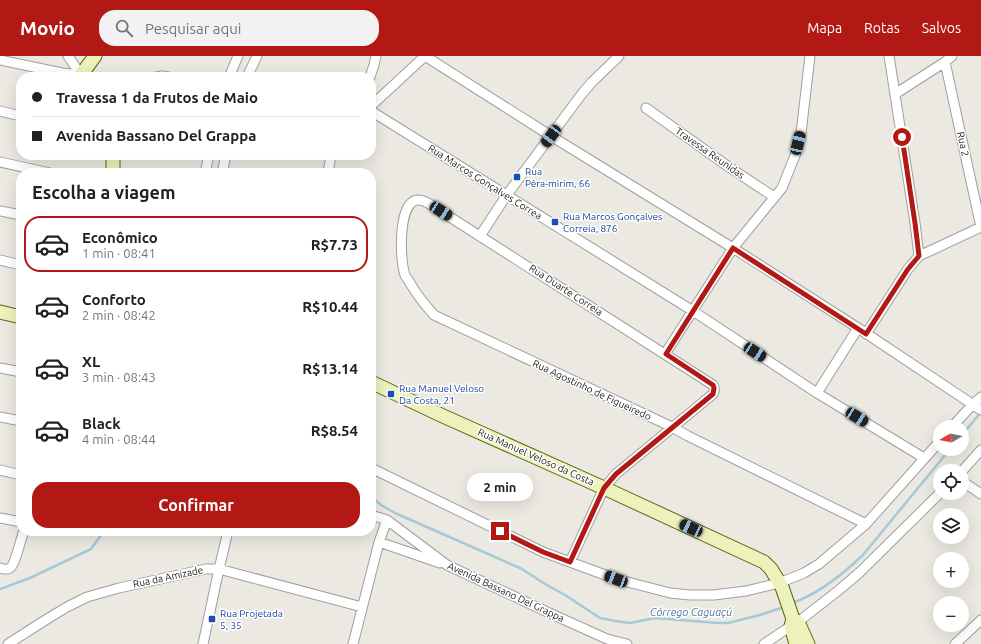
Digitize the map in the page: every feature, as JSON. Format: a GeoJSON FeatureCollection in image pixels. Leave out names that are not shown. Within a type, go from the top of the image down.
{"type":"FeatureCollection","features":[{"type":"Feature","properties":{"kind":"main road"},"geometry":{"type":"LineString","coordinates":[[85,72],[95,56]]}},
{"type":"Feature","properties":{"kind":"main road"},"geometry":{"type":"LineString","coordinates":[[0,312],[16,315]]}},
{"type":"Feature","properties":{"kind":"main road","name":"Rua Manuel Veloso da Costa"},"geometry":{"type":"LineString","coordinates":[[376,384],[764,562],[780,585],[793,620]]}},
{"type":"Feature","properties":{"kind":"main road"},"geometry":{"type":"LineString","coordinates":[[793,620],[796,644]]}},
{"type":"Feature","properties":{"kind":"main road"},"geometry":{"type":"LineString","coordinates":[[793,620],[808,644]]}},
{"type":"Feature","properties":{"kind":"street"},"geometry":{"type":"LineString","coordinates":[[68,56],[79,72]]}},
{"type":"Feature","properties":{"kind":"street"},"geometry":{"type":"LineString","coordinates":[[231,72],[238,56]]}},
{"type":"Feature","properties":{"kind":"street"},"geometry":{"type":"LineString","coordinates":[[243,56],[254,60],[249,72]]}},
{"type":"Feature","properties":{"kind":"street"},"geometry":{"type":"LineString","coordinates":[[372,72],[376,56]]}},
{"type":"Feature","properties":{"kind":"street"},"geometry":{"type":"LineString","coordinates":[[376,102],[425,56],[551,136],[733,248],[858,328],[978,408]]}},
{"type":"Feature","properties":{"kind":"street"},"geometry":{"type":"LineString","coordinates":[[480,236],[506,196],[588,86],[619,56]]}},
{"type":"Feature","properties":{"kind":"street"},"geometry":{"type":"LineString","coordinates":[[666,354],[733,248],[782,188],[796,153],[801,133],[810,56]]}},
{"type":"Feature","properties":{"kind":"street"},"geometry":{"type":"LineString","coordinates":[[889,56],[919,256]]}},
{"type":"Feature","properties":{"kind":"street"},"geometry":{"type":"LineString","coordinates":[[895,94],[948,59]]}},
{"type":"Feature","properties":{"kind":"street","name":"Rua 2"},"geometry":{"type":"LineString","coordinates":[[948,59],[981,227]]}},
{"type":"Feature","properties":{"kind":"street"},"geometry":{"type":"LineString","coordinates":[[0,60],[57,72]]}},
{"type":"Feature","properties":{"kind":"street","name":"Travessa Reunidas"},"geometry":{"type":"LineString","coordinates":[[646,108],[774,197]]}},
{"type":"Feature","properties":{"kind":"street"},"geometry":{"type":"LineString","coordinates":[[0,111],[16,115]]}},
{"type":"Feature","properties":{"kind":"street","name":"Rua Marcos Gonçalves Correa"},"geometry":{"type":"LineString","coordinates":[[376,114],[692,312],[817,393],[924,458]]}},
{"type":"Feature","properties":{"kind":"street"},"geometry":{"type":"LineString","coordinates":[[0,162],[27,168]]}},
{"type":"Feature","properties":{"kind":"street","name":"Rua Duarte Correia"},"geometry":{"type":"LineString","coordinates":[[417,200],[428,203],[713,385],[713,394],[672,427]]}},
{"type":"Feature","properties":{"kind":"street","name":"Rua Agostinho de Figueiredo"},"geometry":{"type":"LineString","coordinates":[[417,200],[412,202],[407,208],[404,216],[401,239],[401,256],[405,275],[419,298],[434,315],[672,427],[866,524]]}},
{"type":"Feature","properties":{"kind":"street"},"geometry":{"type":"LineString","coordinates":[[0,211],[16,214]]}},
{"type":"Feature","properties":{"kind":"street"},"geometry":{"type":"LineString","coordinates":[[866,334],[908,269],[919,256],[981,227]]}},
{"type":"Feature","properties":{"kind":"street"},"geometry":{"type":"LineString","coordinates":[[0,260],[16,264]]}},
{"type":"Feature","properties":{"kind":"street"},"geometry":{"type":"LineString","coordinates":[[817,393],[858,328]]}},
{"type":"Feature","properties":{"kind":"street"},"geometry":{"type":"LineString","coordinates":[[0,368],[16,371]]}},
{"type":"Feature","properties":{"kind":"street"},"geometry":{"type":"LineString","coordinates":[[962,420],[978,408],[981,397]]}},
{"type":"Feature","properties":{"kind":"street"},"geometry":{"type":"LineString","coordinates":[[0,417],[16,420]]}},
{"type":"Feature","properties":{"kind":"street"},"geometry":{"type":"LineString","coordinates":[[570,562],[604,488],[616,474],[672,427]]}},
{"type":"Feature","properties":{"kind":"street"},"geometry":{"type":"LineString","coordinates":[[376,470],[543,552],[616,579],[670,593],[714,595],[780,585],[819,564],[866,524],[933,448]]}},
{"type":"Feature","properties":{"kind":"street"},"geometry":{"type":"LineString","coordinates":[[968,464],[981,450]]}},
{"type":"Feature","properties":{"kind":"street"},"geometry":{"type":"LineString","coordinates":[[0,470],[16,474]]}},
{"type":"Feature","properties":{"kind":"street"},"geometry":{"type":"LineString","coordinates":[[969,486],[981,494]]}},
{"type":"Feature","properties":{"kind":"street"},"geometry":{"type":"LineString","coordinates":[[764,644],[793,620],[839,590],[859,573],[933,500]]}},
{"type":"Feature","properties":{"kind":"street","name":"Avenida Bassano Del Grappa"},"geometry":{"type":"LineString","coordinates":[[376,517],[387,520],[447,565],[606,641],[627,644]]}},
{"type":"Feature","properties":{"kind":"street"},"geometry":{"type":"LineString","coordinates":[[0,518],[16,521]]}},
{"type":"Feature","properties":{"kind":"street"},"geometry":{"type":"LineString","coordinates":[[353,644],[378,542],[387,520]]}},
{"type":"Feature","properties":{"kind":"street"},"geometry":{"type":"LineString","coordinates":[[2,569],[8,569],[13,564],[22,536]]}},
{"type":"Feature","properties":{"kind":"street"},"geometry":{"type":"LineString","coordinates":[[203,644],[227,536]]}},
{"type":"Feature","properties":{"kind":"street"},"geometry":{"type":"LineString","coordinates":[[378,542],[447,565]]}},
{"type":"Feature","properties":{"kind":"street","name":"Rua da Amizade"},"geometry":{"type":"LineString","coordinates":[[8,644],[60,611],[87,597],[126,586],[206,569],[219,569],[362,607]]}},
{"type":"Feature","properties":{"kind":"street"},"geometry":{"type":"LineString","coordinates":[[955,644],[981,620]]}},
{"type":"Feature","properties":{"kind":"waterway","name":"Córrego Caguaçú"},"geometry":{"type":"LineString","coordinates":[[969,427],[981,412]]}},
{"type":"Feature","properties":{"kind":"waterway","name":"Córrego Caguaçú"},"geometry":{"type":"LineString","coordinates":[[792,603],[812,594],[830,583],[863,555],[944,456]]}},
{"type":"Feature","properties":{"kind":"waterway","name":"Córrego Caguaçú"},"geometry":{"type":"LineString","coordinates":[[376,500],[395,513],[522,569],[600,618],[630,623],[655,618],[728,623],[784,607]]}},
{"type":"Feature","properties":{"kind":"waterway","name":"Córrego Caguaçú"},"geometry":{"type":"LineString","coordinates":[[0,589],[30,578],[91,549],[100,536]]}},
{"type":"Feature","properties":{"kind":"place","name":"Rua Pêra-mirim, 66"},"geometry":{"type":"Point","coordinates":[517,177]}},
{"type":"Feature","properties":{"kind":"place","name":"Rua Marcos Gonçalves Correia, 876"},"geometry":{"type":"Point","coordinates":[555,222]}},
{"type":"Feature","properties":{"kind":"place","name":"Rua Manuel Veloso Da Costa, 21"},"geometry":{"type":"Point","coordinates":[391,394]}},
{"type":"Feature","properties":{"kind":"place","name":"Rua Projetada 5, 35"},"geometry":{"type":"Point","coordinates":[212,619]}},
{"type":"Feature","properties":{"kind":"route"},"geometry":{"type":"LineString","coordinates":[[500,531],[543,552],[570,562],[604,488],[616,474],[713,394],[713,385],[666,354],[733,248],[866,334],[908,269],[919,256],[902,137]]}}]}
